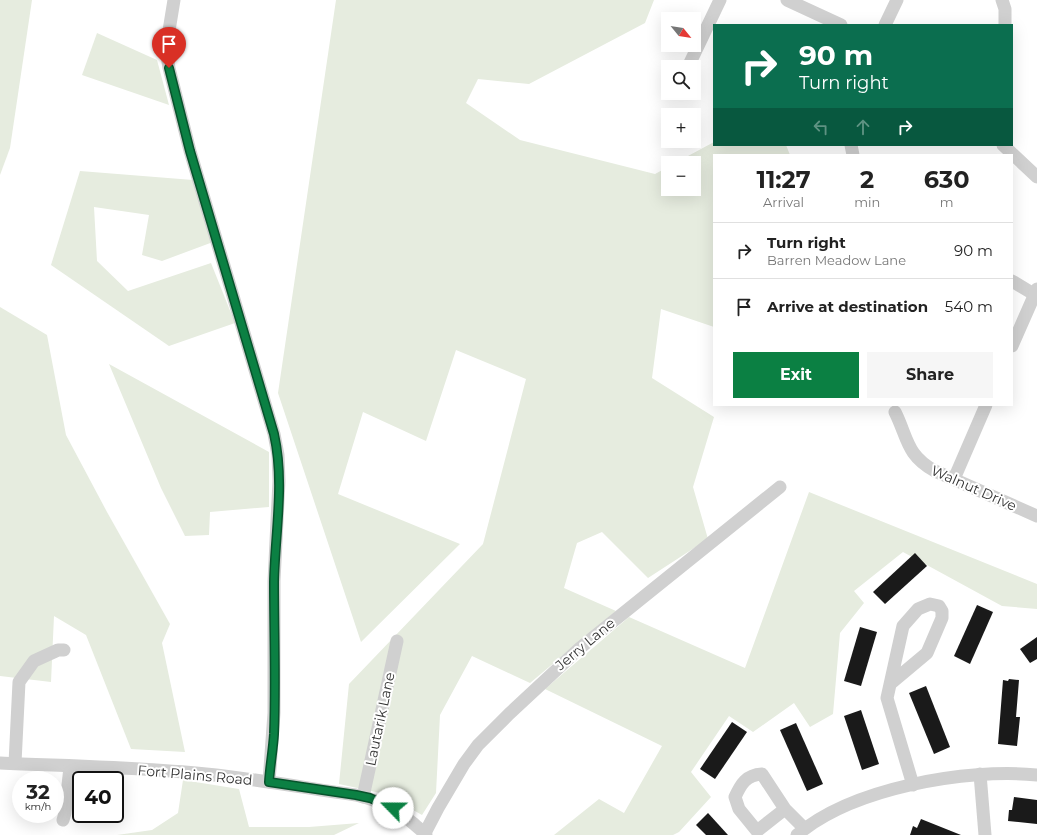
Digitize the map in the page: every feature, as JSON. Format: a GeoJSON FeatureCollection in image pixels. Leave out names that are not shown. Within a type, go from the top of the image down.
{"type":"FeatureCollection","features":[{"type":"Feature","properties":{"kind":"street"},"geometry":{"type":"LineString","coordinates":[[174,0],[166,49],[169,68],[190,151],[274,434],[278,455],[279,481],[274,581],[274,735],[269,782]]}},
{"type":"Feature","properties":{"kind":"street"},"geometry":{"type":"LineString","coordinates":[[691,60],[720,0]]}},
{"type":"Feature","properties":{"kind":"street"},"geometry":{"type":"LineString","coordinates":[[787,0],[839,24]]}},
{"type":"Feature","properties":{"kind":"street"},"geometry":{"type":"LineString","coordinates":[[886,24],[897,0]]}},
{"type":"Feature","properties":{"kind":"street"},"geometry":{"type":"LineString","coordinates":[[1002,0],[1005,9],[1005,24]]}},
{"type":"Feature","properties":{"kind":"street"},"geometry":{"type":"LineString","coordinates":[[1004,146],[1013,154]]}},
{"type":"Feature","properties":{"kind":"street"},"geometry":{"type":"LineString","coordinates":[[1013,154],[1037,177]]}},
{"type":"Feature","properties":{"kind":"street"},"geometry":{"type":"LineString","coordinates":[[1013,282],[1036,293],[1013,344]]}},
{"type":"Feature","properties":{"kind":"street"},"geometry":{"type":"LineString","coordinates":[[954,479],[986,406]]}},
{"type":"Feature","properties":{"kind":"street","name":"Walnut Drive"},"geometry":{"type":"LineString","coordinates":[[895,412],[908,444],[916,458],[924,466],[1037,516]]}},
{"type":"Feature","properties":{"kind":"street","name":"Jerry Lane"},"geometry":{"type":"LineString","coordinates":[[425,834],[438,808],[464,764],[478,745],[509,714],[580,648],[780,486]]}},
{"type":"Feature","properties":{"kind":"street"},"geometry":{"type":"LineString","coordinates":[[890,684],[926,653],[942,618],[942,611],[939,606],[930,604],[918,609],[903,626],[890,684],[887,698],[913,785]]}},
{"type":"Feature","properties":{"kind":"street","name":"Lautarik Lane"},"geometry":{"type":"LineString","coordinates":[[363,797],[397,641]]}},
{"type":"Feature","properties":{"kind":"street"},"geometry":{"type":"LineString","coordinates":[[15,764],[19,682],[34,660],[58,650],[64,650]]}},
{"type":"Feature","properties":{"kind":"street","name":"Fort Plains Road"},"geometry":{"type":"LineString","coordinates":[[0,763],[205,774],[269,782],[363,797],[386,804],[393,808],[425,834]]}},
{"type":"Feature","properties":{"kind":"street"},"geometry":{"type":"LineString","coordinates":[[64,818],[66,813],[70,767]]}},
{"type":"Feature","properties":{"kind":"street"},"geometry":{"type":"LineString","coordinates":[[980,774],[985,835]]}},
{"type":"Feature","properties":{"kind":"street"},"geometry":{"type":"LineString","coordinates":[[786,809],[801,832],[815,821],[853,803],[883,792],[945,778],[980,774],[1037,774]]}},
{"type":"Feature","properties":{"kind":"shaded area"},"geometry":{"type":"Polygon","coordinates":[[[0,0],[32,0],[10,148],[0,175],[0,0]]]}},
{"type":"Feature","properties":{"kind":"shaded area"},"geometry":{"type":"Polygon","coordinates":[[[336,0],[654,0],[645,23],[529,84],[478,79],[466,103],[520,140],[655,174],[661,171],[661,196],[701,196],[701,156],[688,156],[713,143],[713,146],[786,146],[790,154],[713,154],[713,327],[661,309],[652,378],[714,417],[693,487],[708,539],[648,578],[602,532],[577,543],[564,588],[616,611],[530,683],[472,656],[440,715],[436,793],[422,815],[385,794],[339,784],[349,684],[483,544],[526,379],[456,350],[426,441],[363,412],[338,494],[460,544],[361,642],[278,393],[336,0]]]}},
{"type":"Feature","properties":{"kind":"shaded area"},"geometry":{"type":"Polygon","coordinates":[[[97,33],[157,60],[169,105],[82,75],[97,33]]]}},
{"type":"Feature","properties":{"kind":"shaded area"},"geometry":{"type":"Polygon","coordinates":[[[80,171],[193,180],[213,242],[162,261],[142,255],[149,215],[94,207],[97,261],[128,291],[211,263],[235,323],[169,346],[51,265],[80,171]]]}},
{"type":"Feature","properties":{"kind":"shaded area"},"geometry":{"type":"Polygon","coordinates":[[[0,307],[47,335],[66,435],[107,512],[170,624],[162,643],[185,752],[131,749],[86,635],[54,616],[51,682],[0,676],[0,307]]]}},
{"type":"Feature","properties":{"kind":"shaded area"},"geometry":{"type":"Polygon","coordinates":[[[109,364],[269,452],[269,507],[210,512],[209,535],[185,536],[161,488],[109,364]]]}},
{"type":"Feature","properties":{"kind":"shaded area"},"geometry":{"type":"Polygon","coordinates":[[[809,492],[1037,584],[1037,609],[1002,606],[903,552],[854,591],[864,603],[840,633],[833,714],[810,727],[794,703],[753,732],[729,716],[691,772],[711,797],[679,832],[673,835],[554,835],[599,799],[624,813],[662,746],[545,689],[629,617],[745,668],[809,492]]]}},
{"type":"Feature","properties":{"kind":"shaded area"},"geometry":{"type":"Polygon","coordinates":[[[183,780],[239,789],[249,827],[309,827],[359,823],[334,835],[117,835],[152,830],[178,813],[183,780]]]}},
{"type":"Feature","properties":{"kind":"building"},"geometry":{"type":"Polygon","coordinates":[[[915,553],[927,566],[885,604],[873,592],[915,553]]]}},
{"type":"Feature","properties":{"kind":"building"},"geometry":{"type":"Polygon","coordinates":[[[977,605],[993,612],[970,664],[954,656],[977,605]]]}},
{"type":"Feature","properties":{"kind":"building"},"geometry":{"type":"Polygon","coordinates":[[[860,627],[877,632],[861,686],[844,681],[860,627]]]}},
{"type":"Feature","properties":{"kind":"building"},"geometry":{"type":"Polygon","coordinates":[[[1037,637],[1037,659],[1030,663],[1020,649],[1037,637]]]}},
{"type":"Feature","properties":{"kind":"building"},"geometry":{"type":"Polygon","coordinates":[[[1009,679],[1019,680],[1016,717],[1020,717],[1017,746],[998,744],[1003,680],[1008,681],[1009,679]]]}},
{"type":"Feature","properties":{"kind":"building"},"geometry":{"type":"Polygon","coordinates":[[[926,686],[950,747],[934,754],[909,693],[926,686]]]}},
{"type":"Feature","properties":{"kind":"building"},"geometry":{"type":"Polygon","coordinates":[[[861,710],[879,764],[862,770],[844,716],[861,710]]]}},
{"type":"Feature","properties":{"kind":"building"},"geometry":{"type":"Polygon","coordinates":[[[732,722],[747,732],[715,779],[700,769],[732,722]]]}},
{"type":"Feature","properties":{"kind":"building"},"geometry":{"type":"Polygon","coordinates":[[[796,723],[823,784],[807,791],[780,730],[796,723]]]}},
{"type":"Feature","properties":{"kind":"building"},"geometry":{"type":"Polygon","coordinates":[[[1014,797],[1037,800],[1037,824],[1008,821],[1009,810],[1012,810],[1014,797]]]}},
{"type":"Feature","properties":{"kind":"building"},"geometry":{"type":"Polygon","coordinates":[[[708,813],[728,835],[706,835],[696,825],[708,813]]]}},
{"type":"Feature","properties":{"kind":"building"},"geometry":{"type":"Polygon","coordinates":[[[921,819],[961,835],[910,835],[913,826],[917,828],[921,819]]]}},
{"type":"Feature","properties":{"kind":"route"},"geometry":{"type":"LineString","coordinates":[[169,68],[190,151],[277,446],[279,481],[274,581],[274,735],[269,782],[356,795],[370,798],[393,808]]}}]}
